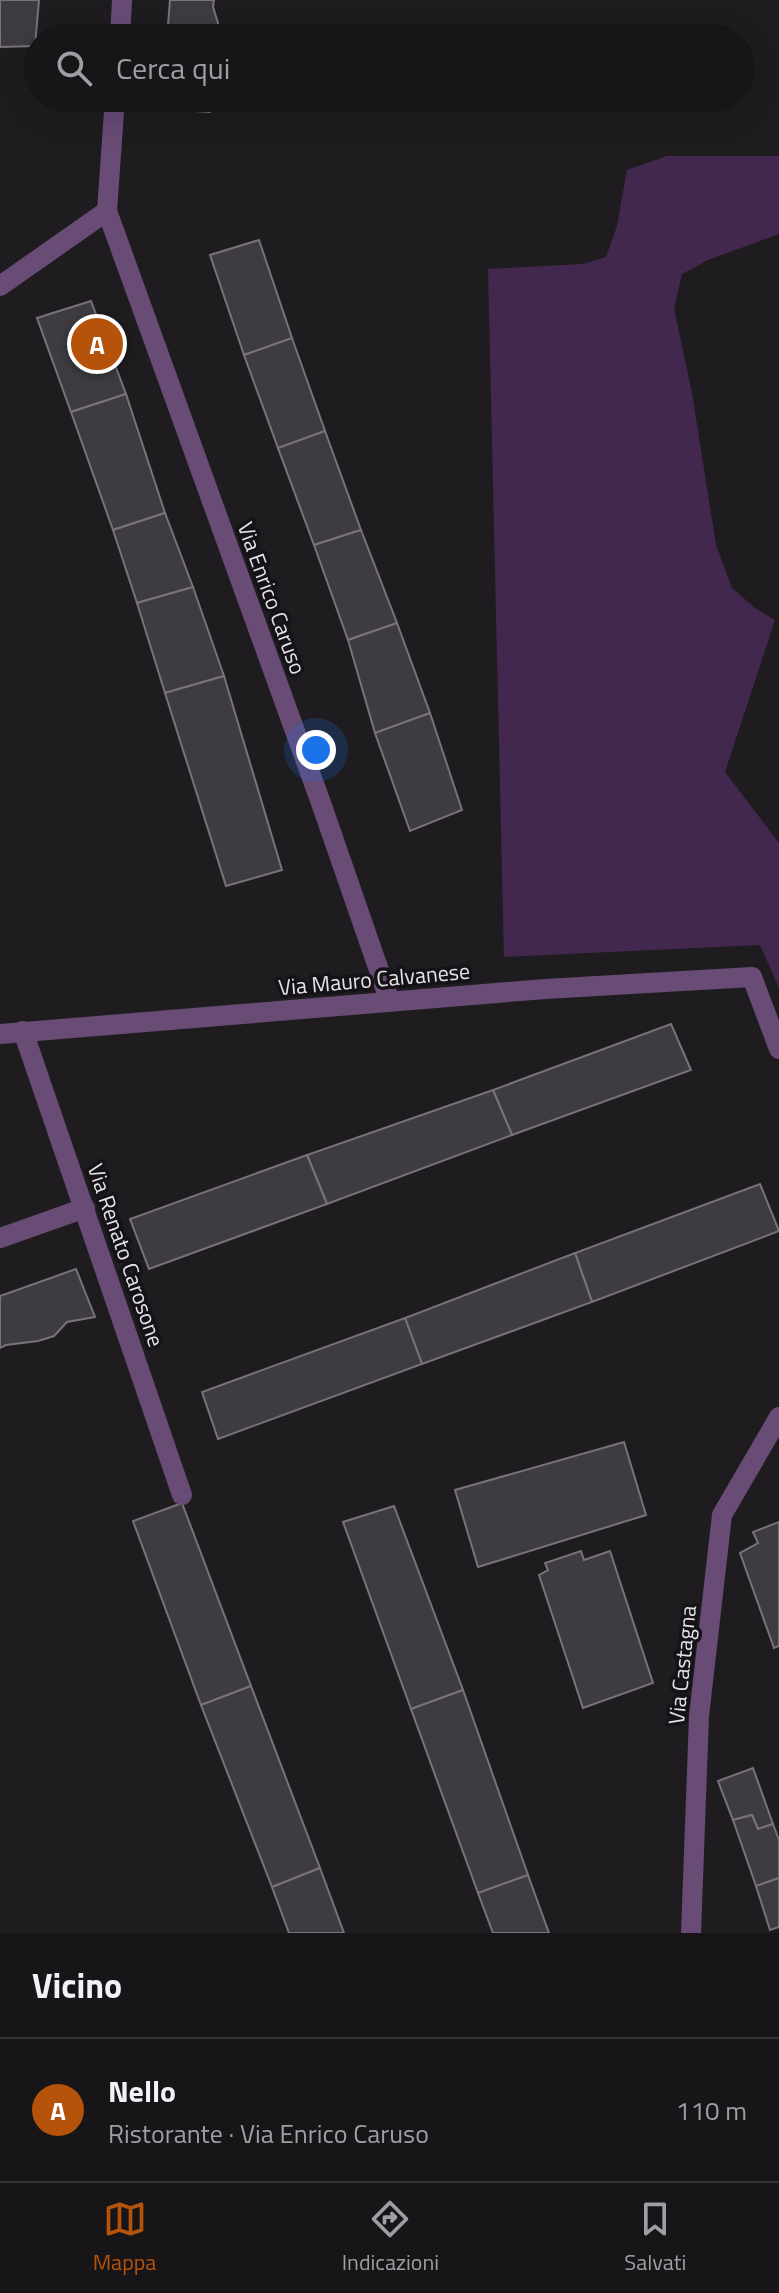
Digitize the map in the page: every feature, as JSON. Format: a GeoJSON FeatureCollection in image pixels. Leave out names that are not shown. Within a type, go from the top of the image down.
{"type":"FeatureCollection","features":[{"type":"Feature","properties":{"kind":"street"},"geometry":{"type":"LineString","coordinates":[[121,24],[122,0]]}},
{"type":"Feature","properties":{"kind":"street","name":"Via Enrico Caruso"},"geometry":{"type":"LineString","coordinates":[[114,112],[107,211],[390,1002]]}},
{"type":"Feature","properties":{"kind":"street"},"geometry":{"type":"LineString","coordinates":[[0,286],[107,211]]}},
{"type":"Feature","properties":{"kind":"street","name":"Via Mauro Calvanese"},"geometry":{"type":"LineString","coordinates":[[0,1034],[545,989],[752,977],[779,1049]]}},
{"type":"Feature","properties":{"kind":"street","name":"Via Renato Carosone"},"geometry":{"type":"LineString","coordinates":[[23,1031],[182,1495]]}},
{"type":"Feature","properties":{"kind":"street"},"geometry":{"type":"LineString","coordinates":[[0,1238],[85,1208]]}},
{"type":"Feature","properties":{"kind":"street","name":"Via Castagna"},"geometry":{"type":"LineString","coordinates":[[691,1933],[699,1716],[722,1515],[779,1417]]}},
{"type":"Feature","properties":{"kind":"shaded area"},"geometry":{"type":"Polygon","coordinates":[[[667,156],[779,156],[779,234],[708,260],[682,274],[674,309],[692,393],[716,545],[732,588],[775,620],[725,772],[779,843],[779,988],[760,945],[504,957],[488,269],[583,264],[606,257],[617,226],[627,170],[667,156]]]}},
{"type":"Feature","properties":{"kind":"building"},"geometry":{"type":"Polygon","coordinates":[[[0,0],[39,0],[37,24],[24,24],[24,46],[0,47],[0,0]]]}},
{"type":"Feature","properties":{"kind":"building"},"geometry":{"type":"Polygon","coordinates":[[[170,0],[214,0],[218,24],[168,24],[170,0]]]}},
{"type":"Feature","properties":{"kind":"building"},"geometry":{"type":"Polygon","coordinates":[[[259,240],[292,338],[244,355],[210,255],[259,240]]]}},
{"type":"Feature","properties":{"kind":"building"},"geometry":{"type":"Polygon","coordinates":[[[91,301],[126,394],[71,412],[37,318],[91,301]]]}},
{"type":"Feature","properties":{"kind":"building"},"geometry":{"type":"Polygon","coordinates":[[[292,338],[325,431],[278,448],[244,355],[292,338]]]}},
{"type":"Feature","properties":{"kind":"building"},"geometry":{"type":"Polygon","coordinates":[[[126,394],[165,513],[113,530],[71,412],[126,394]]]}},
{"type":"Feature","properties":{"kind":"building"},"geometry":{"type":"Polygon","coordinates":[[[325,431],[361,530],[314,545],[278,448],[325,431]]]}},
{"type":"Feature","properties":{"kind":"building"},"geometry":{"type":"Polygon","coordinates":[[[165,513],[193,587],[137,603],[113,530],[165,513]]]}},
{"type":"Feature","properties":{"kind":"building"},"geometry":{"type":"Polygon","coordinates":[[[361,530],[397,623],[348,640],[314,545],[361,530]]]}},
{"type":"Feature","properties":{"kind":"building"},"geometry":{"type":"Polygon","coordinates":[[[193,587],[224,676],[165,693],[137,603],[193,587]]]}},
{"type":"Feature","properties":{"kind":"building"},"geometry":{"type":"Polygon","coordinates":[[[397,623],[430,713],[375,733],[348,640],[397,623]]]}},
{"type":"Feature","properties":{"kind":"building"},"geometry":{"type":"Polygon","coordinates":[[[224,676],[282,870],[226,886],[165,693],[224,676]]]}},
{"type":"Feature","properties":{"kind":"building"},"geometry":{"type":"Polygon","coordinates":[[[430,713],[462,810],[410,831],[375,733],[430,713]]]}},
{"type":"Feature","properties":{"kind":"building"},"geometry":{"type":"Polygon","coordinates":[[[671,1024],[691,1070],[512,1135],[493,1090],[671,1024]]]}},
{"type":"Feature","properties":{"kind":"building"},"geometry":{"type":"Polygon","coordinates":[[[493,1090],[512,1135],[327,1204],[307,1155],[493,1090]]]}},
{"type":"Feature","properties":{"kind":"building"},"geometry":{"type":"Polygon","coordinates":[[[307,1155],[327,1204],[149,1269],[130,1219],[307,1155]]]}},
{"type":"Feature","properties":{"kind":"building"},"geometry":{"type":"Polygon","coordinates":[[[760,1184],[779,1231],[592,1302],[575,1253],[760,1184]]]}},
{"type":"Feature","properties":{"kind":"building"},"geometry":{"type":"Polygon","coordinates":[[[575,1253],[592,1302],[422,1364],[405,1318],[575,1253]]]}},
{"type":"Feature","properties":{"kind":"building"},"geometry":{"type":"Polygon","coordinates":[[[76,1269],[95,1317],[67,1322],[54,1336],[0,1348],[0,1296],[76,1269]]]}},
{"type":"Feature","properties":{"kind":"building"},"geometry":{"type":"Polygon","coordinates":[[[405,1318],[422,1364],[218,1439],[202,1392],[405,1318]]]}},
{"type":"Feature","properties":{"kind":"building"},"geometry":{"type":"Polygon","coordinates":[[[624,1442],[646,1515],[478,1567],[455,1490],[624,1442]]]}},
{"type":"Feature","properties":{"kind":"building"},"geometry":{"type":"Polygon","coordinates":[[[182,1503],[251,1686],[201,1705],[133,1521],[182,1503]]]}},
{"type":"Feature","properties":{"kind":"building"},"geometry":{"type":"Polygon","coordinates":[[[394,1506],[463,1690],[411,1709],[343,1522],[394,1506]]]}},
{"type":"Feature","properties":{"kind":"building"},"geometry":{"type":"Polygon","coordinates":[[[779,1522],[779,1646],[774,1648],[740,1553],[758,1543],[753,1532],[779,1522]]]}},
{"type":"Feature","properties":{"kind":"building"},"geometry":{"type":"Polygon","coordinates":[[[581,1551],[584,1560],[610,1551],[653,1683],[583,1708],[539,1575],[548,1570],[545,1563],[581,1551]]]}},
{"type":"Feature","properties":{"kind":"building"},"geometry":{"type":"Polygon","coordinates":[[[251,1686],[320,1868],[272,1887],[201,1705],[251,1686]]]}},
{"type":"Feature","properties":{"kind":"building"},"geometry":{"type":"Polygon","coordinates":[[[463,1690],[528,1875],[478,1893],[411,1709],[463,1690]]]}},
{"type":"Feature","properties":{"kind":"building"},"geometry":{"type":"Polygon","coordinates":[[[753,1768],[773,1824],[758,1829],[752,1815],[733,1820],[718,1781],[753,1768]]]}},
{"type":"Feature","properties":{"kind":"building"},"geometry":{"type":"Polygon","coordinates":[[[752,1815],[758,1829],[773,1824],[779,1840],[779,1878],[756,1886],[733,1820],[752,1815]]]}},
{"type":"Feature","properties":{"kind":"building"},"geometry":{"type":"Polygon","coordinates":[[[320,1868],[344,1933],[289,1933],[272,1887],[320,1868]]]}},
{"type":"Feature","properties":{"kind":"building"},"geometry":{"type":"Polygon","coordinates":[[[528,1875],[549,1933],[493,1933],[478,1893],[528,1875]]]}},
{"type":"Feature","properties":{"kind":"building"},"geometry":{"type":"Polygon","coordinates":[[[779,1878],[779,1927],[770,1930],[756,1886],[779,1878]]]}},
{"type":"Feature","properties":{"kind":"place","name":"Nello"},"geometry":{"type":"Point","coordinates":[97,344]}}]}
